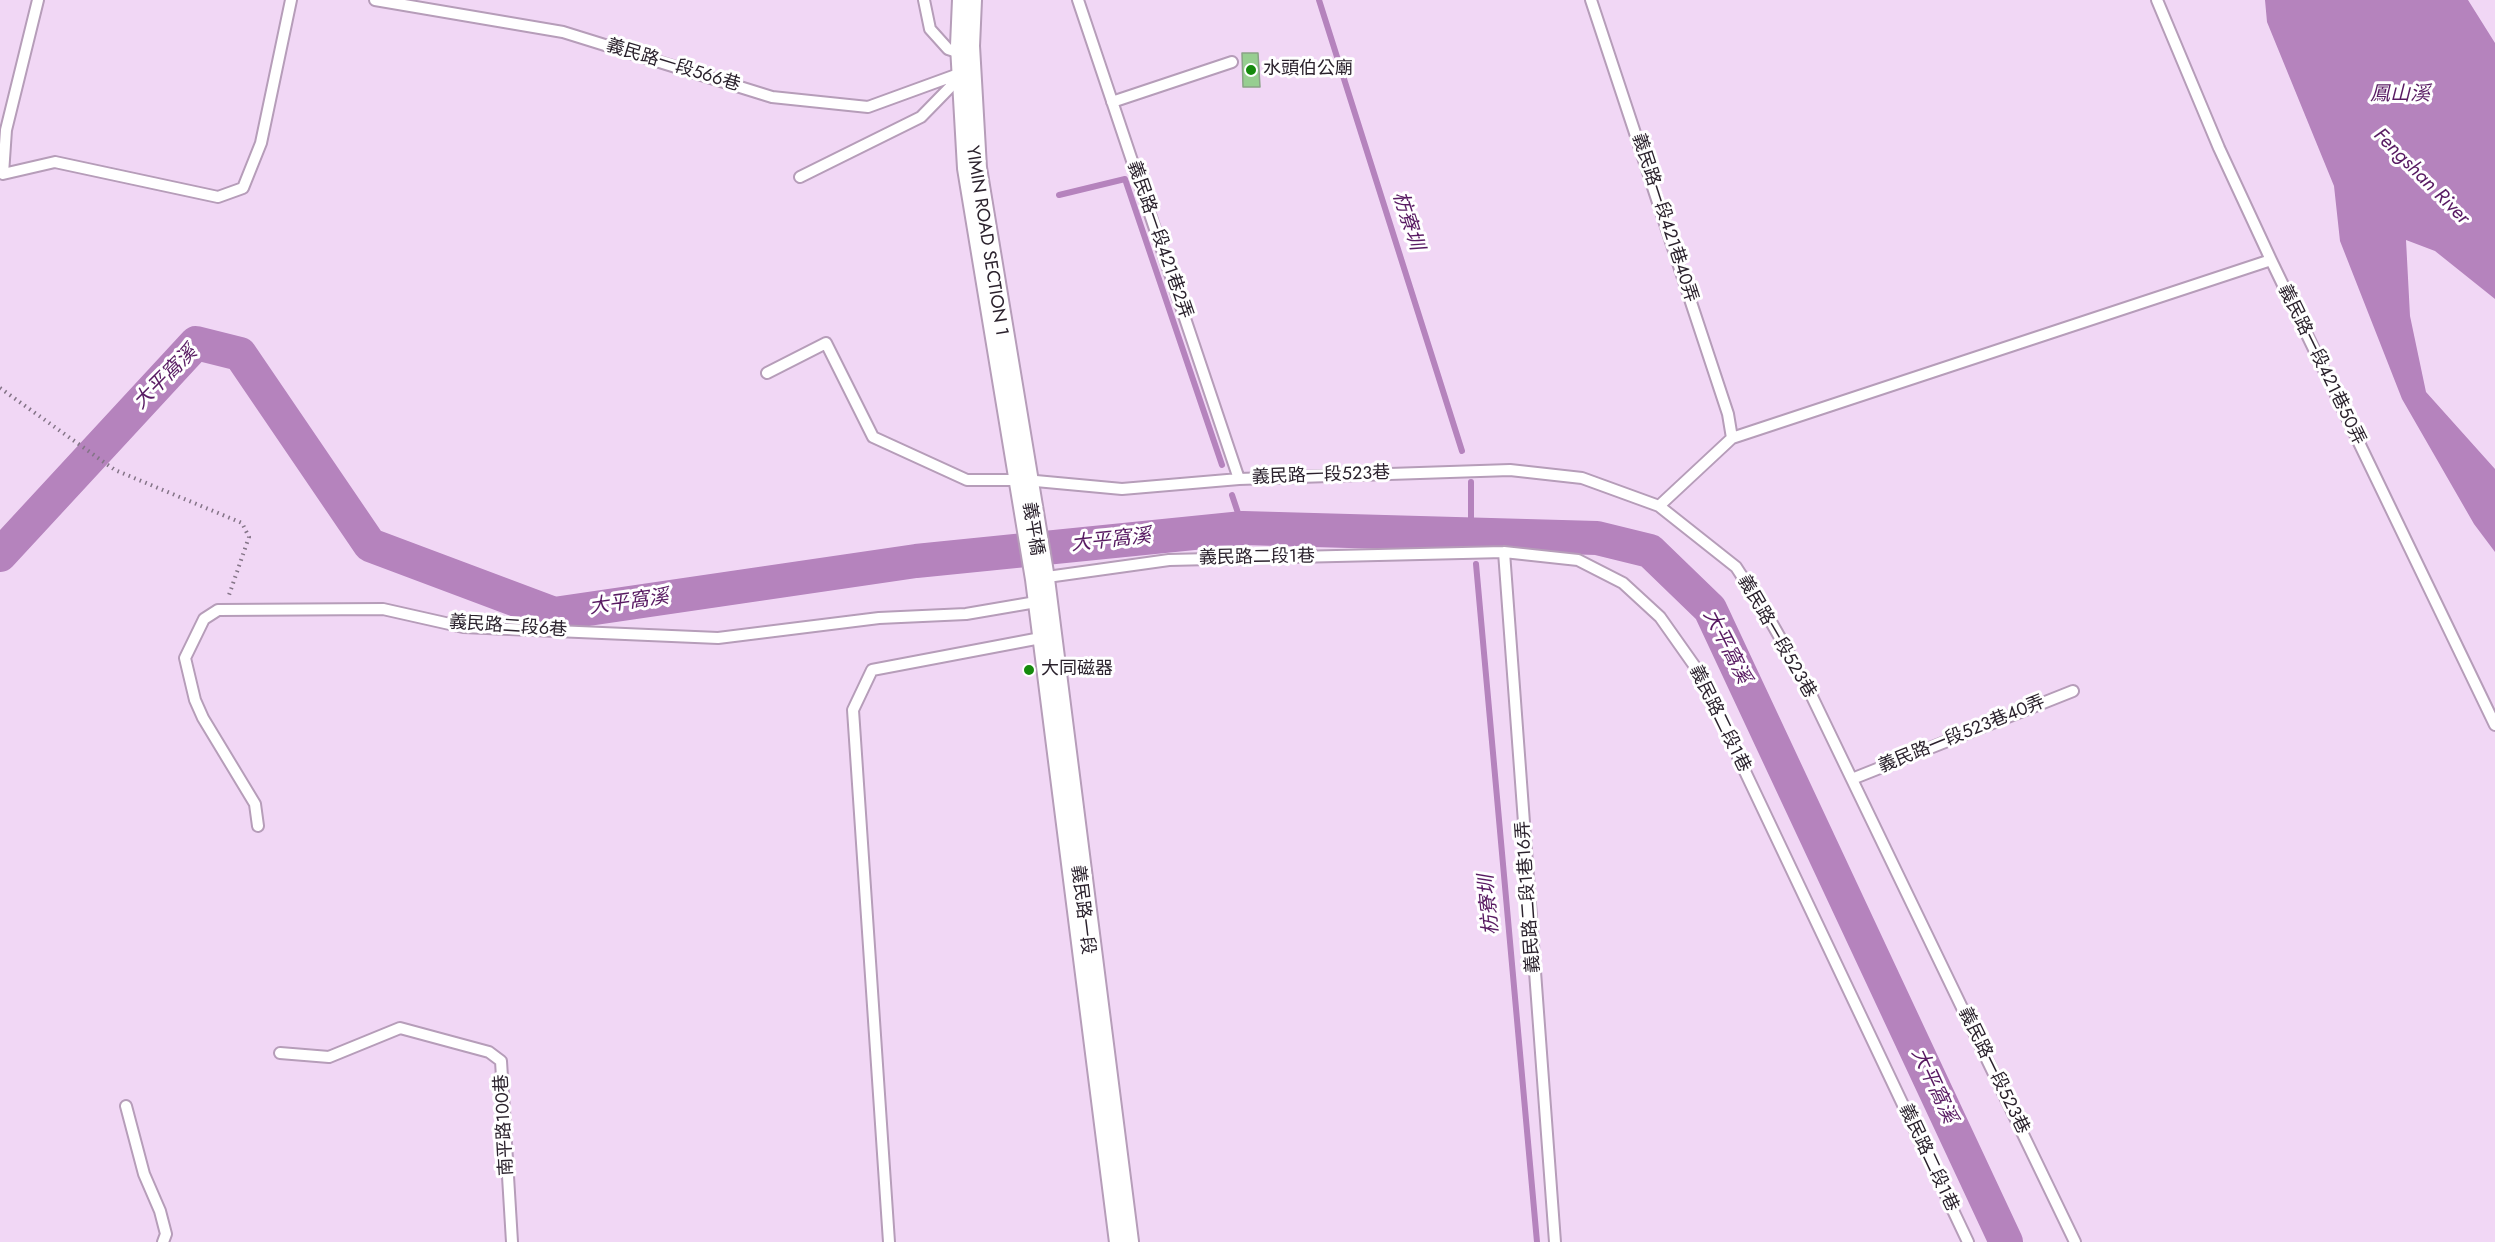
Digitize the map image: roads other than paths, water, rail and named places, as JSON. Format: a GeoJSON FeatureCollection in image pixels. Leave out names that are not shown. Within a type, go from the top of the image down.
{"type":"FeatureCollection","features":[{"type":"Feature","properties":{"kind":"street","name":"YIMIN ROAD SECTION 1"},"geometry":{"type":"LineString","coordinates":[[966,0],[966,63],[972,168],[1025,480]]}},
{"type":"Feature","properties":{"kind":"street","name":"義平橋"},"geometry":{"type":"LineString","coordinates":[[1025,480],[1041,590]]}},
{"type":"Feature","properties":{"kind":"street","name":"義民路一段"},"geometry":{"type":"LineString","coordinates":[[1041,590],[1124,1242]]}},
{"type":"Feature","properties":{"kind":"lane"},"geometry":{"type":"LineString","coordinates":[[38,0],[6,130],[3,174],[55,162],[218,197],[243,188],[261,142],[291,0]]}},
{"type":"Feature","properties":{"kind":"lane","name":"義民路一段566巷"},"geometry":{"type":"LineString","coordinates":[[375,0],[563,32],[772,97],[868,107],[966,63]]}},
{"type":"Feature","properties":{"kind":"lane"},"geometry":{"type":"LineString","coordinates":[[800,177],[921,117],[966,63],[948,49],[930,29],[924,0]]}},
{"type":"Feature","properties":{"kind":"lane","name":"義民路一段421巷2弄"},"geometry":{"type":"LineString","coordinates":[[1078,0],[1239,479]]}},
{"type":"Feature","properties":{"kind":"lane","name":"義民路一段421巷40弄"},"geometry":{"type":"LineString","coordinates":[[1591,0],[1725,403],[1732,438]]}},
{"type":"Feature","properties":{"kind":"lane","name":"義民路一段421巷50弄"},"geometry":{"type":"LineString","coordinates":[[2157,0],[2219,148],[2271,260],[2495,725]]}},
{"type":"Feature","properties":{"kind":"lane"},"geometry":{"type":"LineString","coordinates":[[1112,102],[1232,62]]}},
{"type":"Feature","properties":{"kind":"lane"},"geometry":{"type":"LineString","coordinates":[[1659,506],[1732,438],[2271,260]]}},
{"type":"Feature","properties":{"kind":"lane","name":"義民路一段523巷"},"geometry":{"type":"LineString","coordinates":[[767,373],[826,343],[873,437],[967,480],[1025,480],[1122,489],[1239,479],[1510,470],[1582,478],[1659,506],[1736,567],[1766,613],[1804,680],[2075,1242]]}},
{"type":"Feature","properties":{"kind":"lane","name":"義民路二段1巷"},"geometry":{"type":"LineString","coordinates":[[1041,590],[1169,560],[1504,552],[1578,560],[1623,583],[1659,617],[1696,668],[1968,1242]]}},
{"type":"Feature","properties":{"kind":"lane","name":"義民路二段1巷16弄"},"geometry":{"type":"LineString","coordinates":[[1504,552],[1555,1242]]}},
{"type":"Feature","properties":{"kind":"lane","name":"義民路二段6巷"},"geometry":{"type":"LineString","coordinates":[[258,826],[255,804],[203,718],[195,700],[186,658],[204,619],[218,610],[383,609],[463,627],[718,638],[879,618],[966,614],[1041,590]]}},
{"type":"Feature","properties":{"kind":"lane"},"geometry":{"type":"LineString","coordinates":[[889,1242],[853,710],[872,670],[1047,636]]}},
{"type":"Feature","properties":{"kind":"lane","name":"義民路一段523巷40弄"},"geometry":{"type":"LineString","coordinates":[[1852,779],[2073,691]]}},
{"type":"Feature","properties":{"kind":"lane","name":"南平路100巷"},"geometry":{"type":"LineString","coordinates":[[280,1053],[329,1057],[400,1028],[489,1052],[501,1061],[512,1242]]}},
{"type":"Feature","properties":{"kind":"lane"},"geometry":{"type":"LineString","coordinates":[[126,1106],[144,1174],[160,1211],[166,1234],[163,1242]]}},
{"type":"Feature","properties":{"kind":"water","name":"鳳山溪"},"geometry":{"type":"Polygon","coordinates":[[[2265,0],[2468,0],[2495,43],[2495,299],[2435,251],[2406,240],[2410,316],[2426,392],[2495,469],[2495,552],[2474,524],[2402,399],[2340,241],[2334,186],[2267,22],[2265,0]]]}},
{"type":"Feature","properties":{"kind":"waterway","name":"枋寮圳"},"geometry":{"type":"LineString","coordinates":[[1319,0],[1462,451]]}},
{"type":"Feature","properties":{"kind":"waterway"},"geometry":{"type":"LineString","coordinates":[[1059,195],[1125,179],[1222,465]]}},
{"type":"Feature","properties":{"kind":"waterway","name":"大平窩溪"},"geometry":{"type":"LineString","coordinates":[[0,555],[196,343],[240,354],[370,545],[554,614],[916,561],[1243,528],[1597,538],[1650,551],[1710,609],[2006,1242]]}},
{"type":"Feature","properties":{"kind":"waterway"},"geometry":{"type":"LineString","coordinates":[[1471,482],[1471,534]]}},
{"type":"Feature","properties":{"kind":"waterway"},"geometry":{"type":"LineString","coordinates":[[1232,495],[1243,528]]}},
{"type":"Feature","properties":{"kind":"waterway","name":"枋寮圳"},"geometry":{"type":"LineString","coordinates":[[1476,564],[1537,1242]]}},
{"type":"Feature","properties":{"kind":"place","name":"水頭伯公廟"},"geometry":{"type":"Point","coordinates":[1251,70]}},
{"type":"Feature","properties":{"kind":"place","name":"大同磁器"},"geometry":{"type":"Point","coordinates":[1029,670]}},
{"type":"Feature","properties":{"kind":"water label","name":"Fengshan River"},"geometry":{"type":"Point","coordinates":[2421,177]}}]}
